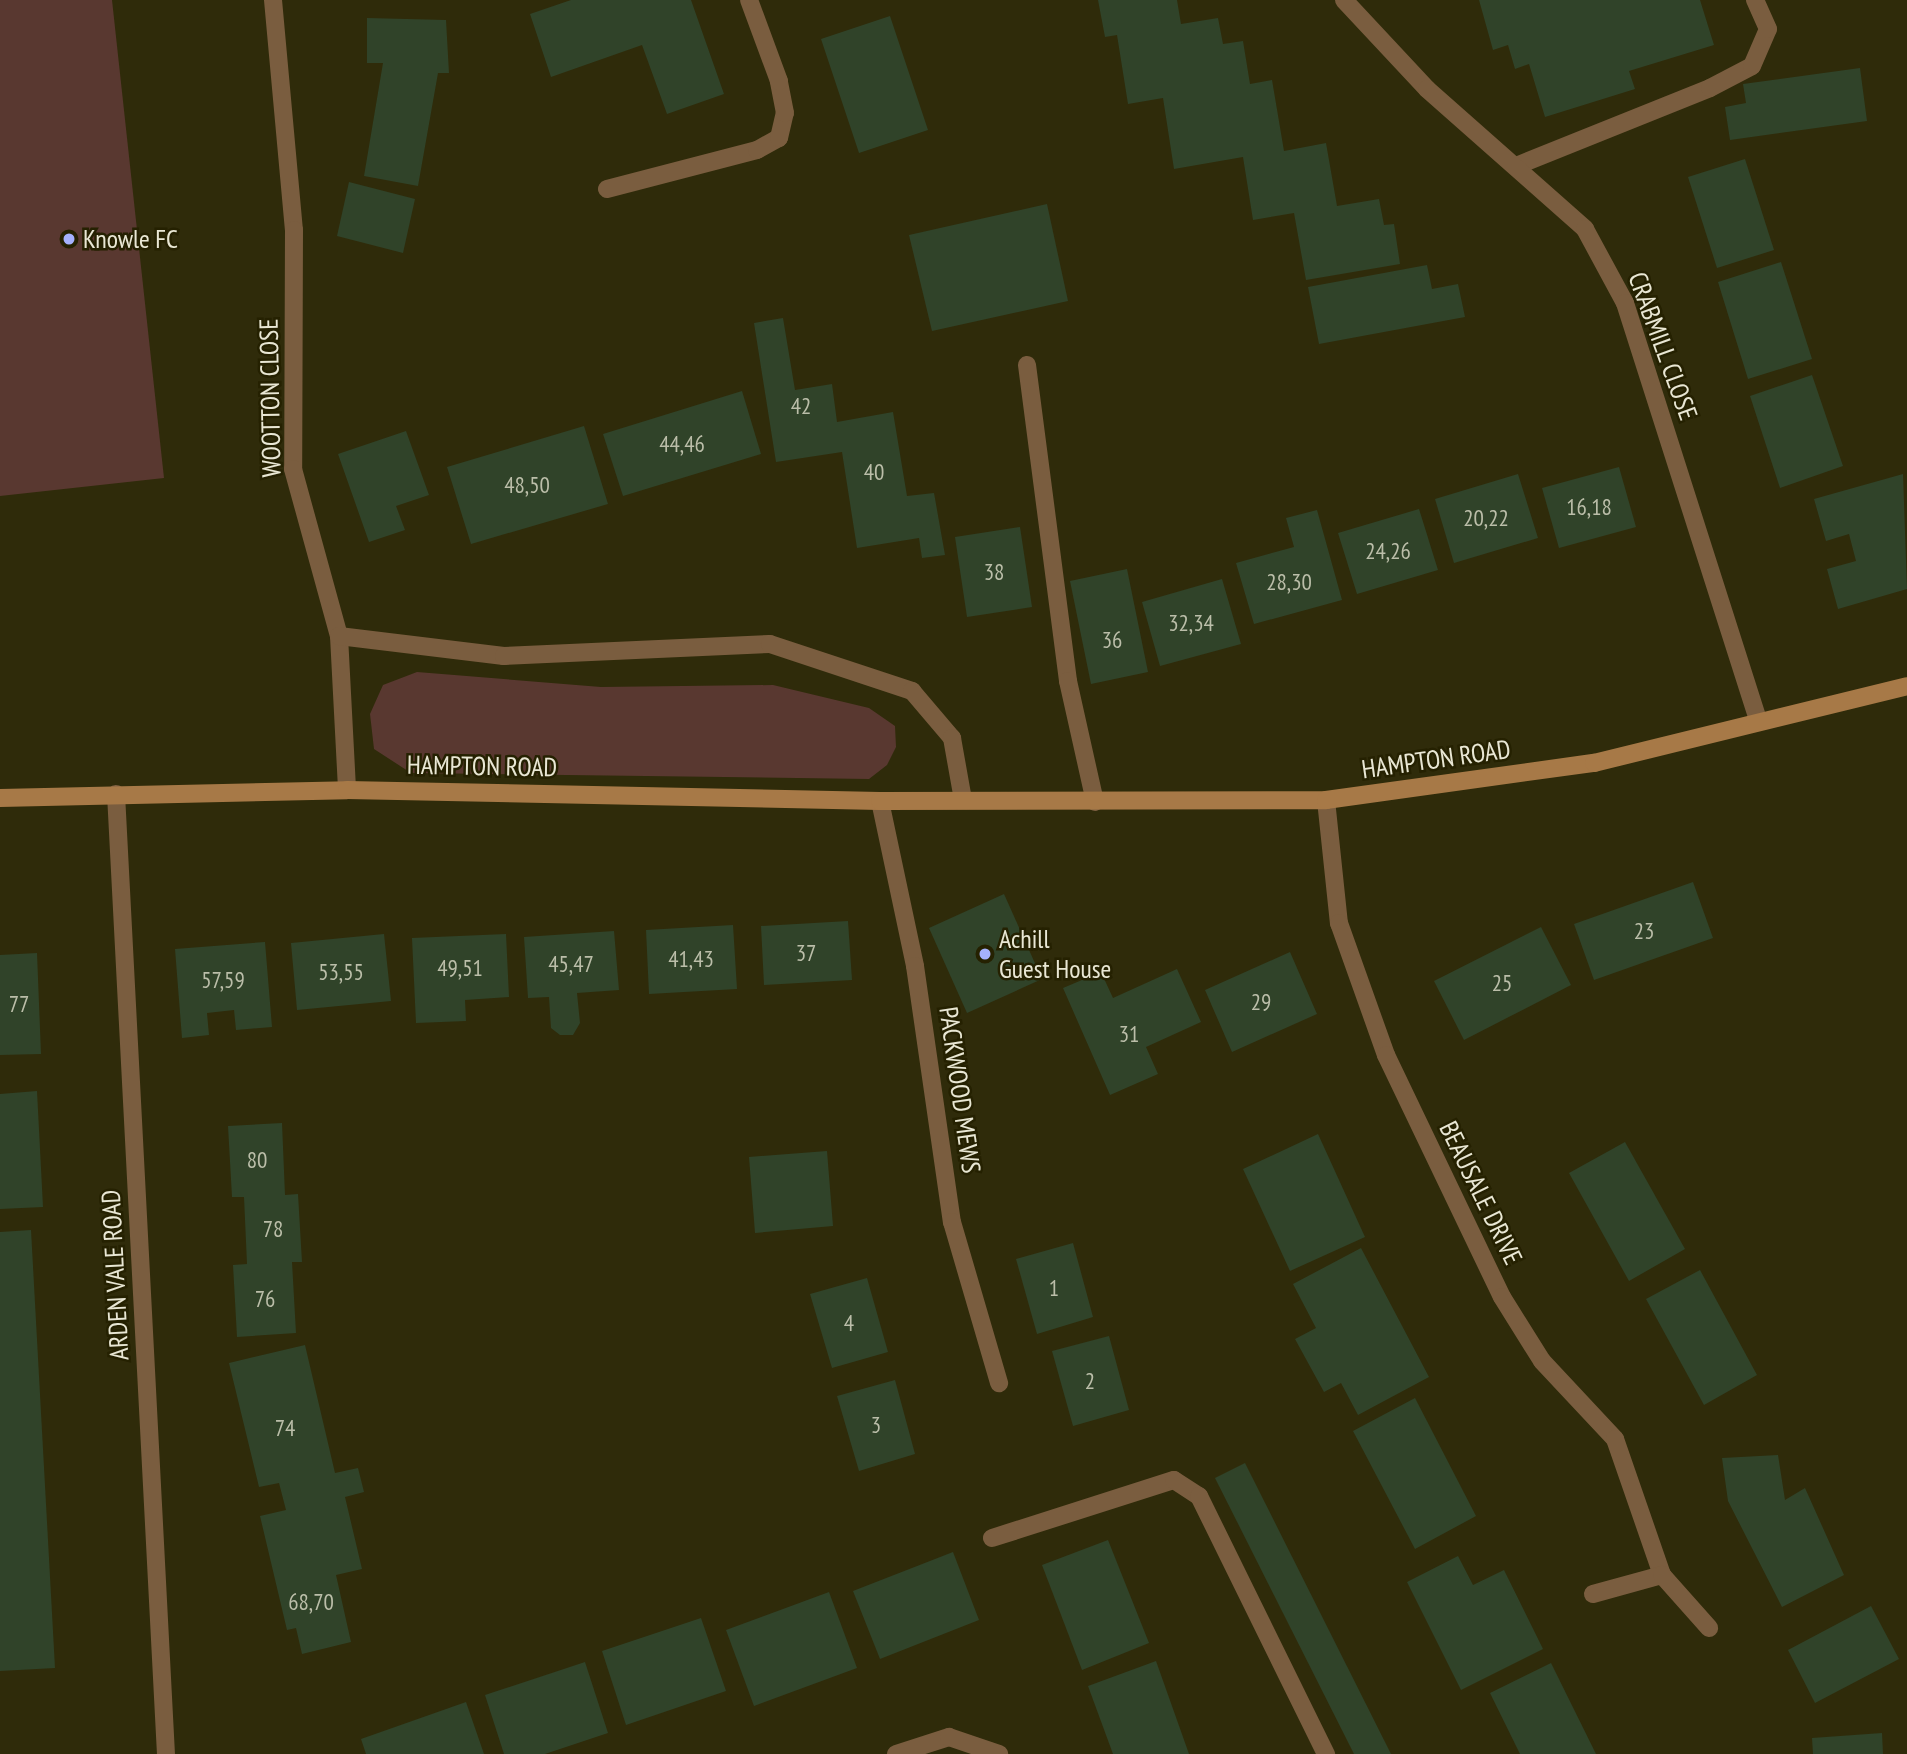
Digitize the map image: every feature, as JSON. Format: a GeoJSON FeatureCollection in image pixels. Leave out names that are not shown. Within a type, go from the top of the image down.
{"type":"FeatureCollection","features":[{"type":"Feature","properties":{"kind":"street","name":"WOOTTON CLOSE"},"geometry":{"type":"LineString","coordinates":[[273,0],[294,230],[293,469],[339,636],[347,790]]}},
{"type":"Feature","properties":{"kind":"street"},"geometry":{"type":"LineString","coordinates":[[607,189],[757,150],[779,138],[785,113],[779,81],[749,0]]}},
{"type":"Feature","properties":{"kind":"street","name":"CRABMILL CLOSE"},"geometry":{"type":"LineString","coordinates":[[1344,0],[1427,89],[1586,229],[1625,303],[1758,721]]}},
{"type":"Feature","properties":{"kind":"street"},"geometry":{"type":"LineString","coordinates":[[1516,166],[1710,88],[1752,66],[1768,29],[1755,0]]}},
{"type":"Feature","properties":{"kind":"street"},"geometry":{"type":"LineString","coordinates":[[1027,365],[1068,681],[1095,802]]}},
{"type":"Feature","properties":{"kind":"street"},"geometry":{"type":"LineString","coordinates":[[339,636],[504,656],[770,644],[912,691],[952,738],[963,800]]}},
{"type":"Feature","properties":{"kind":"street","name":"HAMPTON ROAD"},"geometry":{"type":"LineString","coordinates":[[0,798],[347,790],[880,801],[1326,800],[1594,763],[1907,686]]}},
{"type":"Feature","properties":{"kind":"street","name":"ARDEN VALE ROAD"},"geometry":{"type":"LineString","coordinates":[[116,794],[166,1754]]}},
{"type":"Feature","properties":{"kind":"street","name":"BEAUSALE DRIVE"},"geometry":{"type":"LineString","coordinates":[[1326,800],[1339,923],[1386,1055],[1502,1297],[1542,1360],[1615,1439],[1662,1575],[1709,1628]]}},
{"type":"Feature","properties":{"kind":"street","name":"PACKWOOD MEWS"},"geometry":{"type":"LineString","coordinates":[[880,801],[915,965],[952,1222],[999,1383]]}},
{"type":"Feature","properties":{"kind":"street"},"geometry":{"type":"LineString","coordinates":[[992,1538],[1174,1480],[1182,1485],[1199,1496],[1326,1754]]}},
{"type":"Feature","properties":{"kind":"street"},"geometry":{"type":"LineString","coordinates":[[1593,1594],[1662,1575]]}},
{"type":"Feature","properties":{"kind":"street"},"geometry":{"type":"LineString","coordinates":[[895,1754],[949,1737],[999,1754]]}},
{"type":"Feature","properties":{"kind":"shaded area","name":"Knowle FC"},"geometry":{"type":"Polygon","coordinates":[[[0,0],[112,0],[164,478],[0,496],[0,0]]]}},
{"type":"Feature","properties":{"kind":"shaded area"},"geometry":{"type":"Polygon","coordinates":[[[417,672],[601,687],[773,685],[869,708],[895,726],[896,747],[887,765],[869,779],[411,773],[374,749],[370,714],[383,685],[417,672]]]}},
{"type":"Feature","properties":{"kind":"building"},"geometry":{"type":"Polygon","coordinates":[[[571,0],[691,0],[724,94],[667,114],[642,45],[551,77],[530,14],[571,0]]]}},
{"type":"Feature","properties":{"kind":"building"},"geometry":{"type":"Polygon","coordinates":[[[1098,0],[1177,0],[1181,24],[1218,18],[1223,44],[1243,41],[1250,84],[1272,80],[1284,151],[1326,143],[1337,206],[1379,199],[1384,225],[1394,224],[1400,264],[1306,280],[1294,213],[1253,220],[1243,157],[1174,169],[1163,98],[1128,104],[1117,35],[1105,37],[1098,0]]]}},
{"type":"Feature","properties":{"kind":"building"},"geometry":{"type":"Polygon","coordinates":[[[1479,0],[1700,0],[1714,45],[1629,71],[1635,89],[1545,117],[1529,64],[1515,69],[1508,45],[1493,50],[1479,0]]]}},
{"type":"Feature","properties":{"kind":"building"},"geometry":{"type":"Polygon","coordinates":[[[890,16],[928,130],[859,153],[821,39],[890,16]]]}},
{"type":"Feature","properties":{"kind":"building"},"geometry":{"type":"Polygon","coordinates":[[[367,18],[446,20],[449,73],[438,73],[418,186],[364,176],[383,63],[367,63],[367,18]]]}},
{"type":"Feature","properties":{"kind":"building"},"geometry":{"type":"Polygon","coordinates":[[[1860,68],[1867,121],[1730,140],[1725,107],[1746,103],[1743,84],[1860,68]]]}},
{"type":"Feature","properties":{"kind":"building"},"geometry":{"type":"Polygon","coordinates":[[[1745,159],[1774,250],[1717,268],[1688,177],[1745,159]]]}},
{"type":"Feature","properties":{"kind":"building"},"geometry":{"type":"Polygon","coordinates":[[[349,182],[415,199],[403,253],[337,236],[349,182]]]}},
{"type":"Feature","properties":{"kind":"building"},"geometry":{"type":"Polygon","coordinates":[[[1047,204],[1068,301],[932,331],[909,235],[1047,204]]]}},
{"type":"Feature","properties":{"kind":"building"},"geometry":{"type":"Polygon","coordinates":[[[1781,262],[1812,359],[1748,379],[1718,282],[1781,262]]]}},
{"type":"Feature","properties":{"kind":"building"},"geometry":{"type":"Polygon","coordinates":[[[1427,265],[1432,289],[1458,284],[1465,317],[1319,344],[1308,287],[1427,265]]]}},
{"type":"Feature","properties":{"kind":"building"},"geometry":{"type":"Polygon","coordinates":[[[783,318],[795,390],[832,384],[837,422],[893,412],[907,496],[934,493],[945,555],[922,558],[919,538],[857,548],[842,452],[776,462],[754,323],[783,318]]]}},
{"type":"Feature","properties":{"kind":"building"},"geometry":{"type":"Polygon","coordinates":[[[1812,375],[1843,466],[1780,488],[1750,396],[1812,375]]]}},
{"type":"Feature","properties":{"kind":"building"},"geometry":{"type":"Polygon","coordinates":[[[742,391],[761,454],[623,496],[603,434],[742,391]]]}},
{"type":"Feature","properties":{"kind":"building"},"geometry":{"type":"Polygon","coordinates":[[[584,426],[608,504],[471,544],[447,467],[584,426]]]}},
{"type":"Feature","properties":{"kind":"building"},"geometry":{"type":"Polygon","coordinates":[[[406,431],[429,495],[396,506],[405,530],[369,542],[338,454],[406,431]]]}},
{"type":"Feature","properties":{"kind":"building"},"geometry":{"type":"Polygon","coordinates":[[[1619,467],[1636,527],[1559,548],[1542,488],[1619,467]]]}},
{"type":"Feature","properties":{"kind":"building"},"geometry":{"type":"Polygon","coordinates":[[[1518,474],[1538,538],[1454,563],[1435,499],[1518,474]]]}},
{"type":"Feature","properties":{"kind":"building"},"geometry":{"type":"Polygon","coordinates":[[[1903,474],[1907,589],[1838,609],[1827,569],[1856,561],[1849,534],[1826,541],[1814,499],[1903,474]]]}},
{"type":"Feature","properties":{"kind":"building"},"geometry":{"type":"Polygon","coordinates":[[[1419,509],[1438,570],[1357,594],[1338,533],[1419,509]]]}},
{"type":"Feature","properties":{"kind":"building"},"geometry":{"type":"Polygon","coordinates":[[[1317,510],[1342,600],[1254,624],[1236,563],[1294,547],[1286,518],[1317,510]]]}},
{"type":"Feature","properties":{"kind":"building"},"geometry":{"type":"Polygon","coordinates":[[[1020,527],[1032,607],[967,617],[955,537],[1020,527]]]}},
{"type":"Feature","properties":{"kind":"building"},"geometry":{"type":"Polygon","coordinates":[[[1127,569],[1148,672],[1091,684],[1070,581],[1127,569]]]}},
{"type":"Feature","properties":{"kind":"building"},"geometry":{"type":"Polygon","coordinates":[[[1222,579],[1241,644],[1160,666],[1142,602],[1222,579]]]}},
{"type":"Feature","properties":{"kind":"building"},"geometry":{"type":"Polygon","coordinates":[[[1693,882],[1713,938],[1594,980],[1574,924],[1693,882]]]}},
{"type":"Feature","properties":{"kind":"building","name":"Achill Guest House"},"geometry":{"type":"Polygon","coordinates":[[[1004,894],[1042,979],[967,1013],[929,928],[1004,894]]]}},
{"type":"Feature","properties":{"kind":"building"},"geometry":{"type":"Polygon","coordinates":[[[848,921],[852,980],[764,985],[761,926],[848,921]]]}},
{"type":"Feature","properties":{"kind":"building"},"geometry":{"type":"Polygon","coordinates":[[[733,925],[737,989],[649,994],[646,930],[733,925]]]}},
{"type":"Feature","properties":{"kind":"building"},"geometry":{"type":"Polygon","coordinates":[[[1541,927],[1571,985],[1464,1040],[1434,981],[1541,927]]]}},
{"type":"Feature","properties":{"kind":"building"},"geometry":{"type":"Polygon","coordinates":[[[614,931],[619,990],[577,993],[580,1023],[573,1035],[560,1035],[551,1028],[549,997],[528,998],[524,937],[614,931]]]}},
{"type":"Feature","properties":{"kind":"building"},"geometry":{"type":"Polygon","coordinates":[[[384,934],[391,1001],[297,1010],[291,943],[384,934]]]}},
{"type":"Feature","properties":{"kind":"building"},"geometry":{"type":"Polygon","coordinates":[[[506,934],[509,997],[465,1000],[466,1021],[416,1023],[412,938],[506,934]]]}},
{"type":"Feature","properties":{"kind":"building"},"geometry":{"type":"Polygon","coordinates":[[[265,942],[272,1027],[236,1030],[234,1010],[207,1013],[209,1035],[182,1038],[175,949],[265,942]]]}},
{"type":"Feature","properties":{"kind":"building"},"geometry":{"type":"Polygon","coordinates":[[[1290,952],[1317,1014],[1232,1052],[1205,990],[1290,952]]]}},
{"type":"Feature","properties":{"kind":"building"},"geometry":{"type":"Polygon","coordinates":[[[37,953],[41,1054],[0,1055],[0,955],[37,953]]]}},
{"type":"Feature","properties":{"kind":"building"},"geometry":{"type":"Polygon","coordinates":[[[1177,969],[1201,1022],[1146,1047],[1158,1074],[1110,1095],[1063,988],[1101,972],[1113,998],[1177,969]]]}},
{"type":"Feature","properties":{"kind":"building"},"geometry":{"type":"Polygon","coordinates":[[[37,1091],[43,1207],[0,1209],[0,1094],[37,1091]]]}},
{"type":"Feature","properties":{"kind":"building"},"geometry":{"type":"Polygon","coordinates":[[[282,1123],[285,1195],[298,1194],[302,1262],[292,1262],[296,1333],[237,1337],[233,1265],[247,1264],[244,1197],[232,1197],[228,1126],[282,1123]]]}},
{"type":"Feature","properties":{"kind":"building"},"geometry":{"type":"Polygon","coordinates":[[[1318,1134],[1365,1237],[1290,1271],[1243,1169],[1318,1134]]]}},
{"type":"Feature","properties":{"kind":"building"},"geometry":{"type":"Polygon","coordinates":[[[1625,1142],[1685,1249],[1629,1281],[1569,1173],[1625,1142]]]}},
{"type":"Feature","properties":{"kind":"building"},"geometry":{"type":"Polygon","coordinates":[[[827,1151],[833,1226],[755,1233],[749,1157],[827,1151]]]}},
{"type":"Feature","properties":{"kind":"building"},"geometry":{"type":"Polygon","coordinates":[[[31,1230],[55,1668],[0,1671],[0,1232],[31,1230]]]}},
{"type":"Feature","properties":{"kind":"building"},"geometry":{"type":"Polygon","coordinates":[[[1073,1243],[1093,1317],[1037,1334],[1016,1259],[1073,1243]]]}},
{"type":"Feature","properties":{"kind":"building"},"geometry":{"type":"Polygon","coordinates":[[[1361,1248],[1429,1377],[1358,1415],[1341,1383],[1324,1392],[1295,1339],[1316,1328],[1293,1284],[1361,1248]]]}},
{"type":"Feature","properties":{"kind":"building"},"geometry":{"type":"Polygon","coordinates":[[[1700,1270],[1757,1375],[1704,1405],[1646,1299],[1700,1270]]]}},
{"type":"Feature","properties":{"kind":"building"},"geometry":{"type":"Polygon","coordinates":[[[867,1278],[888,1352],[832,1368],[810,1294],[867,1278]]]}},
{"type":"Feature","properties":{"kind":"building"},"geometry":{"type":"Polygon","coordinates":[[[1109,1336],[1129,1410],[1073,1426],[1052,1351],[1109,1336]]]}},
{"type":"Feature","properties":{"kind":"building"},"geometry":{"type":"Polygon","coordinates":[[[305,1345],[335,1473],[358,1468],[364,1492],[345,1497],[362,1569],[336,1575],[351,1642],[302,1654],[296,1628],[287,1630],[260,1516],[286,1510],[279,1483],[259,1487],[229,1363],[305,1345]]]}},
{"type":"Feature","properties":{"kind":"building"},"geometry":{"type":"Polygon","coordinates":[[[895,1380],[915,1454],[859,1471],[837,1396],[895,1380]]]}},
{"type":"Feature","properties":{"kind":"building"},"geometry":{"type":"Polygon","coordinates":[[[1415,1398],[1476,1516],[1415,1549],[1353,1431],[1415,1398]]]}},
{"type":"Feature","properties":{"kind":"building"},"geometry":{"type":"Polygon","coordinates":[[[1778,1455],[1785,1500],[1805,1488],[1844,1575],[1782,1607],[1728,1501],[1722,1458],[1778,1455]]]}},
{"type":"Feature","properties":{"kind":"building"},"geometry":{"type":"Polygon","coordinates":[[[1245,1463],[1391,1754],[1354,1754],[1215,1478],[1245,1463]]]}},
{"type":"Feature","properties":{"kind":"building"},"geometry":{"type":"Polygon","coordinates":[[[1108,1540],[1149,1643],[1082,1670],[1042,1565],[1108,1540]]]}},
{"type":"Feature","properties":{"kind":"building"},"geometry":{"type":"Polygon","coordinates":[[[953,1552],[979,1620],[880,1659],[853,1591],[953,1552]]]}},
{"type":"Feature","properties":{"kind":"building"},"geometry":{"type":"Polygon","coordinates":[[[1458,1556],[1473,1585],[1504,1570],[1543,1649],[1461,1690],[1407,1582],[1458,1556]]]}},
{"type":"Feature","properties":{"kind":"building"},"geometry":{"type":"Polygon","coordinates":[[[829,1592],[857,1668],[754,1706],[726,1630],[829,1592]]]}},
{"type":"Feature","properties":{"kind":"building"},"geometry":{"type":"Polygon","coordinates":[[[1871,1606],[1899,1659],[1815,1703],[1788,1650],[1871,1606]]]}},
{"type":"Feature","properties":{"kind":"building"},"geometry":{"type":"Polygon","coordinates":[[[701,1618],[726,1691],[626,1725],[602,1651],[701,1618]]]}},
{"type":"Feature","properties":{"kind":"building"},"geometry":{"type":"Polygon","coordinates":[[[1156,1661],[1189,1754],[1113,1754],[1088,1686],[1156,1661]]]}},
{"type":"Feature","properties":{"kind":"building"},"geometry":{"type":"Polygon","coordinates":[[[585,1662],[608,1733],[545,1754],[504,1754],[485,1695],[585,1662]]]}},
{"type":"Feature","properties":{"kind":"building"},"geometry":{"type":"Polygon","coordinates":[[[1551,1663],[1596,1754],[1520,1754],[1490,1693],[1551,1663]]]}},
{"type":"Feature","properties":{"kind":"building"},"geometry":{"type":"Polygon","coordinates":[[[466,1702],[484,1754],[366,1754],[361,1739],[466,1702]]]}},
{"type":"Feature","properties":{"kind":"building"},"geometry":{"type":"Polygon","coordinates":[[[1882,1733],[1883,1754],[1813,1754],[1812,1738],[1882,1733]]]}},
{"type":"Feature","properties":{"kind":"place","name":"Knowle FC"},"geometry":{"type":"Point","coordinates":[69,239]}},
{"type":"Feature","properties":{"kind":"place","name":"Achill Guest House"},"geometry":{"type":"Point","coordinates":[985,954]}}]}
